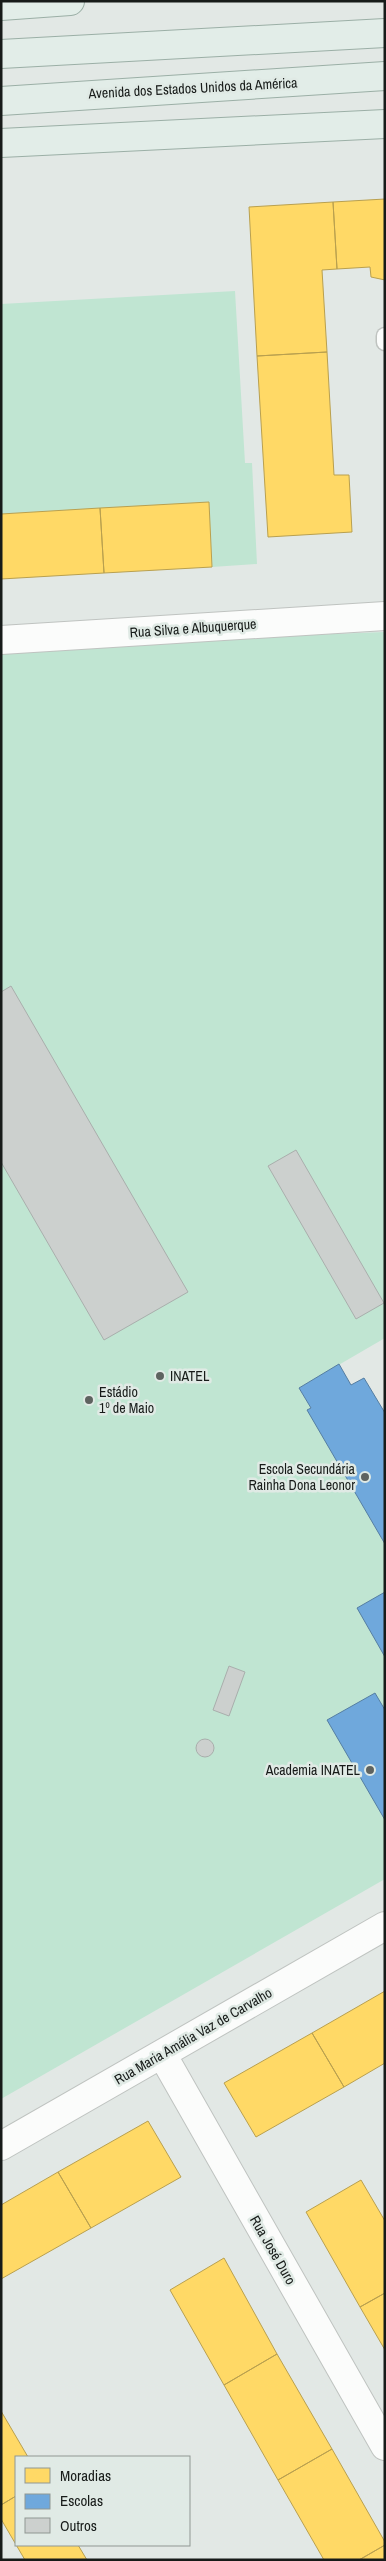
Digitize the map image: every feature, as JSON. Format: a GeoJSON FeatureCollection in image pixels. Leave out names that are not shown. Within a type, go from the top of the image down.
{"type":"FeatureCollection","features":[{"type":"Feature","properties":{"kind":"main road"},"geometry":{"type":"LineString","coordinates":[[1,6],[70,1]]}},
{"type":"Feature","properties":{"kind":"main road"},"geometry":{"type":"LineString","coordinates":[[1,54],[385,33]]}},
{"type":"Feature","properties":{"kind":"main road","name":"Avenida dos Estados Unidos da América"},"geometry":{"type":"LineString","coordinates":[[1,101],[385,76]]}},
{"type":"Feature","properties":{"kind":"main road"},"geometry":{"type":"LineString","coordinates":[[1,143],[385,124]]}},
{"type":"Feature","properties":{"kind":"street","name":"Rua Silva e Albuquerque"},"geometry":{"type":"LineString","coordinates":[[1,640],[385,616]]}},
{"type":"Feature","properties":{"kind":"street","name":"Rua Maria Amália Vaz de Carvalho"},"geometry":{"type":"LineString","coordinates":[[1,2146],[385,1926]]}},
{"type":"Feature","properties":{"kind":"street","name":"Rua José Duro"},"geometry":{"type":"LineString","coordinates":[[162,2054],[385,2446]]}},
{"type":"Feature","properties":{"kind":"lane"},"geometry":{"type":"LineString","coordinates":[[385,336],[385,342]]}},
{"type":"Feature","properties":{"kind":"green space"},"geometry":{"type":"Polygon","coordinates":[[[235,291],[245,463],[252,463],[257,564],[212,567],[209,502],[1,514],[1,304],[235,291]]]}},
{"type":"Feature","properties":{"kind":"green space","name":"INATEL"},"geometry":{"type":"Polygon","coordinates":[[[385,632],[385,1338],[299,1388],[311,1408],[308,1410],[385,1544],[385,1879],[1,2099],[1,647],[385,632]]]}},
{"type":"Feature","properties":{"kind":"building: Moradias"},"geometry":{"type":"Polygon","coordinates":[[[385,199],[385,280],[371,277],[370,267],[337,269],[333,202],[385,199]]]}},
{"type":"Feature","properties":{"kind":"building: Moradias"},"geometry":{"type":"Polygon","coordinates":[[[333,202],[337,269],[322,270],[327,352],[257,356],[249,207],[333,202]]]}},
{"type":"Feature","properties":{"kind":"building: Moradias"},"geometry":{"type":"Polygon","coordinates":[[[327,352],[334,475],[349,475],[352,532],[268,537],[257,356],[327,352]]]}},
{"type":"Feature","properties":{"kind":"building: Moradias"},"geometry":{"type":"Polygon","coordinates":[[[209,502],[212,567],[104,573],[100,508],[209,502]]]}},
{"type":"Feature","properties":{"kind":"building: Moradias"},"geometry":{"type":"Polygon","coordinates":[[[100,508],[104,573],[1,579],[1,514],[100,508]]]}},
{"type":"Feature","properties":{"kind":"building: Moradias"},"geometry":{"type":"Polygon","coordinates":[[[385,1991],[385,2063],[344,2087],[312,2033],[385,1991]]]}},
{"type":"Feature","properties":{"kind":"building: Moradias"},"geometry":{"type":"Polygon","coordinates":[[[312,2033],[344,2087],[256,2137],[224,2083],[312,2033]]]}},
{"type":"Feature","properties":{"kind":"building: Moradias"},"geometry":{"type":"Polygon","coordinates":[[[148,2121],[181,2177],[91,2228],[58,2172],[148,2121]]]}},
{"type":"Feature","properties":{"kind":"building: Moradias"},"geometry":{"type":"Polygon","coordinates":[[[58,2172],[91,2228],[1,2279],[1,2205],[58,2172]]]}},
{"type":"Feature","properties":{"kind":"building: Moradias"},"geometry":{"type":"Polygon","coordinates":[[[361,2180],[385,2221],[385,2293],[360,2307],[306,2212],[361,2180]]]}},
{"type":"Feature","properties":{"kind":"building: Moradias"},"geometry":{"type":"Polygon","coordinates":[[[224,2258],[277,2354],[224,2385],[170,2290],[224,2258]]]}},
{"type":"Feature","properties":{"kind":"building: Moradias"},"geometry":{"type":"Polygon","coordinates":[[[385,2293],[385,2350],[360,2307],[385,2293]]]}},
{"type":"Feature","properties":{"kind":"building: Moradias"},"geometry":{"type":"Polygon","coordinates":[[[277,2354],[332,2449],[278,2480],[224,2385],[277,2354]]]}},
{"type":"Feature","properties":{"kind":"building: Moradias"},"geometry":{"type":"Polygon","coordinates":[[[1,2411],[27,2456],[15,2456],[15,2497],[1,2505],[1,2411]]]}},
{"type":"Feature","properties":{"kind":"building: Moradias"},"geometry":{"type":"Polygon","coordinates":[[[332,2449],[385,2542],[385,2545],[359,2560],[324,2560],[278,2480],[332,2449]]]}},
{"type":"Feature","properties":{"kind":"building: Moradias"},"geometry":{"type":"Polygon","coordinates":[[[15,2497],[15,2543],[1,2519],[1,2505],[15,2497]]]}},
{"type":"Feature","properties":{"kind":"building: Moradias"},"geometry":{"type":"Polygon","coordinates":[[[385,2545],[385,2560],[359,2560],[385,2545]]]}},
{"type":"Feature","properties":{"kind":"building: Moradias"},"geometry":{"type":"Polygon","coordinates":[[[17,2546],[79,2546],[87,2560],[25,2560],[17,2546]]]}},
{"type":"Feature","properties":{"kind":"building: Escolas","name":"Escola Secundária Rainha Dona Leonor"},"geometry":{"type":"Polygon","coordinates":[[[339,1364],[351,1385],[364,1378],[385,1413],[385,1544],[307,1410],[311,1408],[299,1388],[339,1364]]]}},
{"type":"Feature","properties":{"kind":"building: Escolas"},"geometry":{"type":"Polygon","coordinates":[[[385,1592],[385,1657],[357,1608],[385,1592]]]}},
{"type":"Feature","properties":{"kind":"building: Escolas","name":"Academia INATEL"},"geometry":{"type":"Polygon","coordinates":[[[375,1693],[385,1710],[385,1820],[327,1720],[375,1693]]]}},
{"type":"Feature","properties":{"kind":"building: Outros"},"geometry":{"type":"Polygon","coordinates":[[[11,986],[188,1292],[104,1340],[1,1162],[1,992],[11,986]]]}},
{"type":"Feature","properties":{"kind":"building: Outros"},"geometry":{"type":"Polygon","coordinates":[[[296,1150],[384,1303],[356,1319],[268,1166],[296,1150]]]}},
{"type":"Feature","properties":{"kind":"building: Outros"},"geometry":{"type":"Polygon","coordinates":[[[229,1666],[245,1672],[229,1716],[213,1710],[229,1666]]]}},
{"type":"Feature","properties":{"kind":"building: Outros"},"geometry":{"type":"Polygon","coordinates":[[[201,1739],[209,1739],[214,1744],[212,1755],[201,1757],[196,1752],[196,1744],[201,1739]]]}},
{"type":"Feature","properties":{"kind":"place","name":"INATEL"},"geometry":{"type":"Point","coordinates":[160,1376]}},
{"type":"Feature","properties":{"kind":"place","name":"Estádio 1º de Maio"},"geometry":{"type":"Point","coordinates":[89,1400]}},
{"type":"Feature","properties":{"kind":"place","name":"Escola Secundária Rainha Dona Leonor"},"geometry":{"type":"Point","coordinates":[365,1477]}},
{"type":"Feature","properties":{"kind":"place","name":"Academia INATEL"},"geometry":{"type":"Point","coordinates":[370,1770]}}]}
